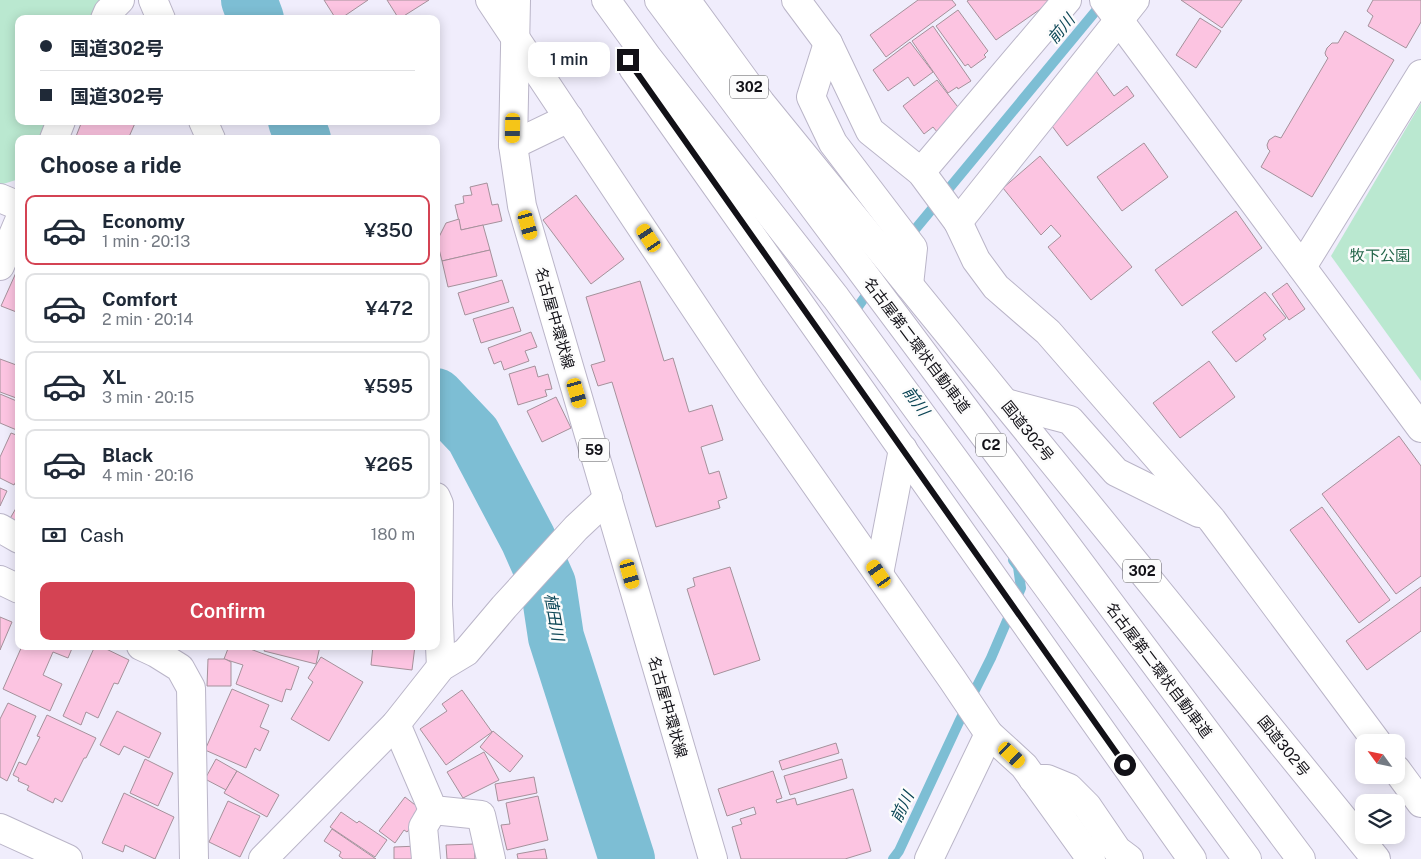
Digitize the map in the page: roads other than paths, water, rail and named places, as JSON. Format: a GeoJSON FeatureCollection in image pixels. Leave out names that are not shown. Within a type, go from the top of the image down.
{"type":"FeatureCollection","features":[{"type":"Feature","properties":{"kind":"main road"},"geometry":{"type":"LineString","coordinates":[[107,15],[120,0]]}},
{"type":"Feature","properties":{"kind":"main road"},"geometry":{"type":"LineString","coordinates":[[153,0],[159,15]]}},
{"type":"Feature","properties":{"kind":"main road"},"geometry":{"type":"LineString","coordinates":[[490,0],[751,392],[952,678],[989,734],[1024,766],[1091,859]]}},
{"type":"Feature","properties":{"kind":"main road","name":"名古屋中環状線"},"geometry":{"type":"LineString","coordinates":[[516,0],[512,145],[522,206],[713,859]]}},
{"type":"Feature","properties":{"kind":"main road"},"geometry":{"type":"LineString","coordinates":[[585,0],[1192,859]]}},
{"type":"Feature","properties":{"kind":"main road","name":"C2"},"geometry":{"type":"LineString","coordinates":[[606,0],[648,58],[836,298],[1247,859]]}},
{"type":"Feature","properties":{"kind":"main road","name":"名古屋第二環状自動車道"},"geometry":{"type":"LineString","coordinates":[[659,0],[681,32],[1300,859]]}},
{"type":"Feature","properties":{"kind":"main road","name":"国道302号"},"geometry":{"type":"LineString","coordinates":[[686,0],[761,103],[1376,859]]}},
{"type":"Feature","properties":{"kind":"main road"},"geometry":{"type":"LineString","coordinates":[[796,0],[828,43],[870,131],[924,176],[953,215],[976,260],[996,287],[1048,332],[1212,520],[1371,734]]}},
{"type":"Feature","properties":{"kind":"main road"},"geometry":{"type":"LineString","coordinates":[[924,176],[1067,0]]}},
{"type":"Feature","properties":{"kind":"main road"},"geometry":{"type":"LineString","coordinates":[[953,215],[1118,8],[1302,267],[1421,428]]}},
{"type":"Feature","properties":{"kind":"main road"},"geometry":{"type":"LineString","coordinates":[[681,32],[1058,489],[1354,859]]}},
{"type":"Feature","properties":{"kind":"main road"},"geometry":{"type":"LineString","coordinates":[[828,43],[811,97],[836,147],[913,248],[908,284]]}},
{"type":"Feature","properties":{"kind":"main road"},"geometry":{"type":"LineString","coordinates":[[648,58],[1192,859]]}},
{"type":"Feature","properties":{"kind":"main road"},"geometry":{"type":"LineString","coordinates":[[1302,267],[1421,74]]}},
{"type":"Feature","properties":{"kind":"main road"},"geometry":{"type":"LineString","coordinates":[[512,145],[569,118]]}},
{"type":"Feature","properties":{"kind":"main road"},"geometry":{"type":"LineString","coordinates":[[0,198],[15,204]]}},
{"type":"Feature","properties":{"kind":"main road"},"geometry":{"type":"LineString","coordinates":[[0,266],[15,230]]}},
{"type":"Feature","properties":{"kind":"main road"},"geometry":{"type":"LineString","coordinates":[[1006,404],[1070,420],[1116,472],[1212,520]]}},
{"type":"Feature","properties":{"kind":"main road"},"geometry":{"type":"LineString","coordinates":[[879,574],[903,449]]}},
{"type":"Feature","properties":{"kind":"main road"},"geometry":{"type":"LineString","coordinates":[[263,859],[396,724],[441,667],[466,652],[576,528],[608,498]]}},
{"type":"Feature","properties":{"kind":"main road"},"geometry":{"type":"LineString","coordinates":[[0,528],[15,537]]}},
{"type":"Feature","properties":{"kind":"main road"},"geometry":{"type":"LineString","coordinates":[[0,580],[15,587]]}},
{"type":"Feature","properties":{"kind":"main road"},"geometry":{"type":"LineString","coordinates":[[150,650],[180,668],[191,688],[194,859]]}},
{"type":"Feature","properties":{"kind":"main road"},"geometry":{"type":"LineString","coordinates":[[440,650],[441,667]]}},
{"type":"Feature","properties":{"kind":"main road"},"geometry":{"type":"LineString","coordinates":[[396,724],[433,810]]}},
{"type":"Feature","properties":{"kind":"main road"},"geometry":{"type":"LineString","coordinates":[[935,855],[989,734]]}},
{"type":"Feature","properties":{"kind":"main road"},"geometry":{"type":"LineString","coordinates":[[1033,779],[1047,779],[1069,788],[1087,806],[1117,850],[1129,859]]}},
{"type":"Feature","properties":{"kind":"main road"},"geometry":{"type":"LineString","coordinates":[[1405,781],[1421,803]]}},
{"type":"Feature","properties":{"kind":"main road"},"geometry":{"type":"LineString","coordinates":[[426,859],[423,827],[433,810]]}},
{"type":"Feature","properties":{"kind":"main road"},"geometry":{"type":"LineString","coordinates":[[433,810],[481,815],[491,859]]}},
{"type":"Feature","properties":{"kind":"main road"},"geometry":{"type":"LineString","coordinates":[[0,828],[68,859]]}},
{"type":"Feature","properties":{"kind":"waterway","name":"植田川"},"geometry":{"type":"LineString","coordinates":[[249,0],[255,15]]}},
{"type":"Feature","properties":{"kind":"waterway","name":"前川"},"geometry":{"type":"LineString","coordinates":[[908,238],[1104,1]]}},
{"type":"Feature","properties":{"kind":"waterway","name":"植田川"},"geometry":{"type":"LineString","coordinates":[[298,125],[301,135]]}},
{"type":"Feature","properties":{"kind":"waterway","name":"前川"},"geometry":{"type":"LineString","coordinates":[[852,315],[890,262]]}},
{"type":"Feature","properties":{"kind":"waterway","name":"植田川"},"geometry":{"type":"LineString","coordinates":[[440,400],[473,435],[528,539],[548,584],[556,637],[627,859]]}},
{"type":"Feature","properties":{"kind":"waterway","name":"前川"},"geometry":{"type":"LineString","coordinates":[[893,859],[899,851],[991,658],[1021,588],[1018,567],[1013,560]]}},
{"type":"Feature","properties":{"kind":"park label","name":"牧下公園"},"geometry":{"type":"Point","coordinates":[1380,255]}}]}
